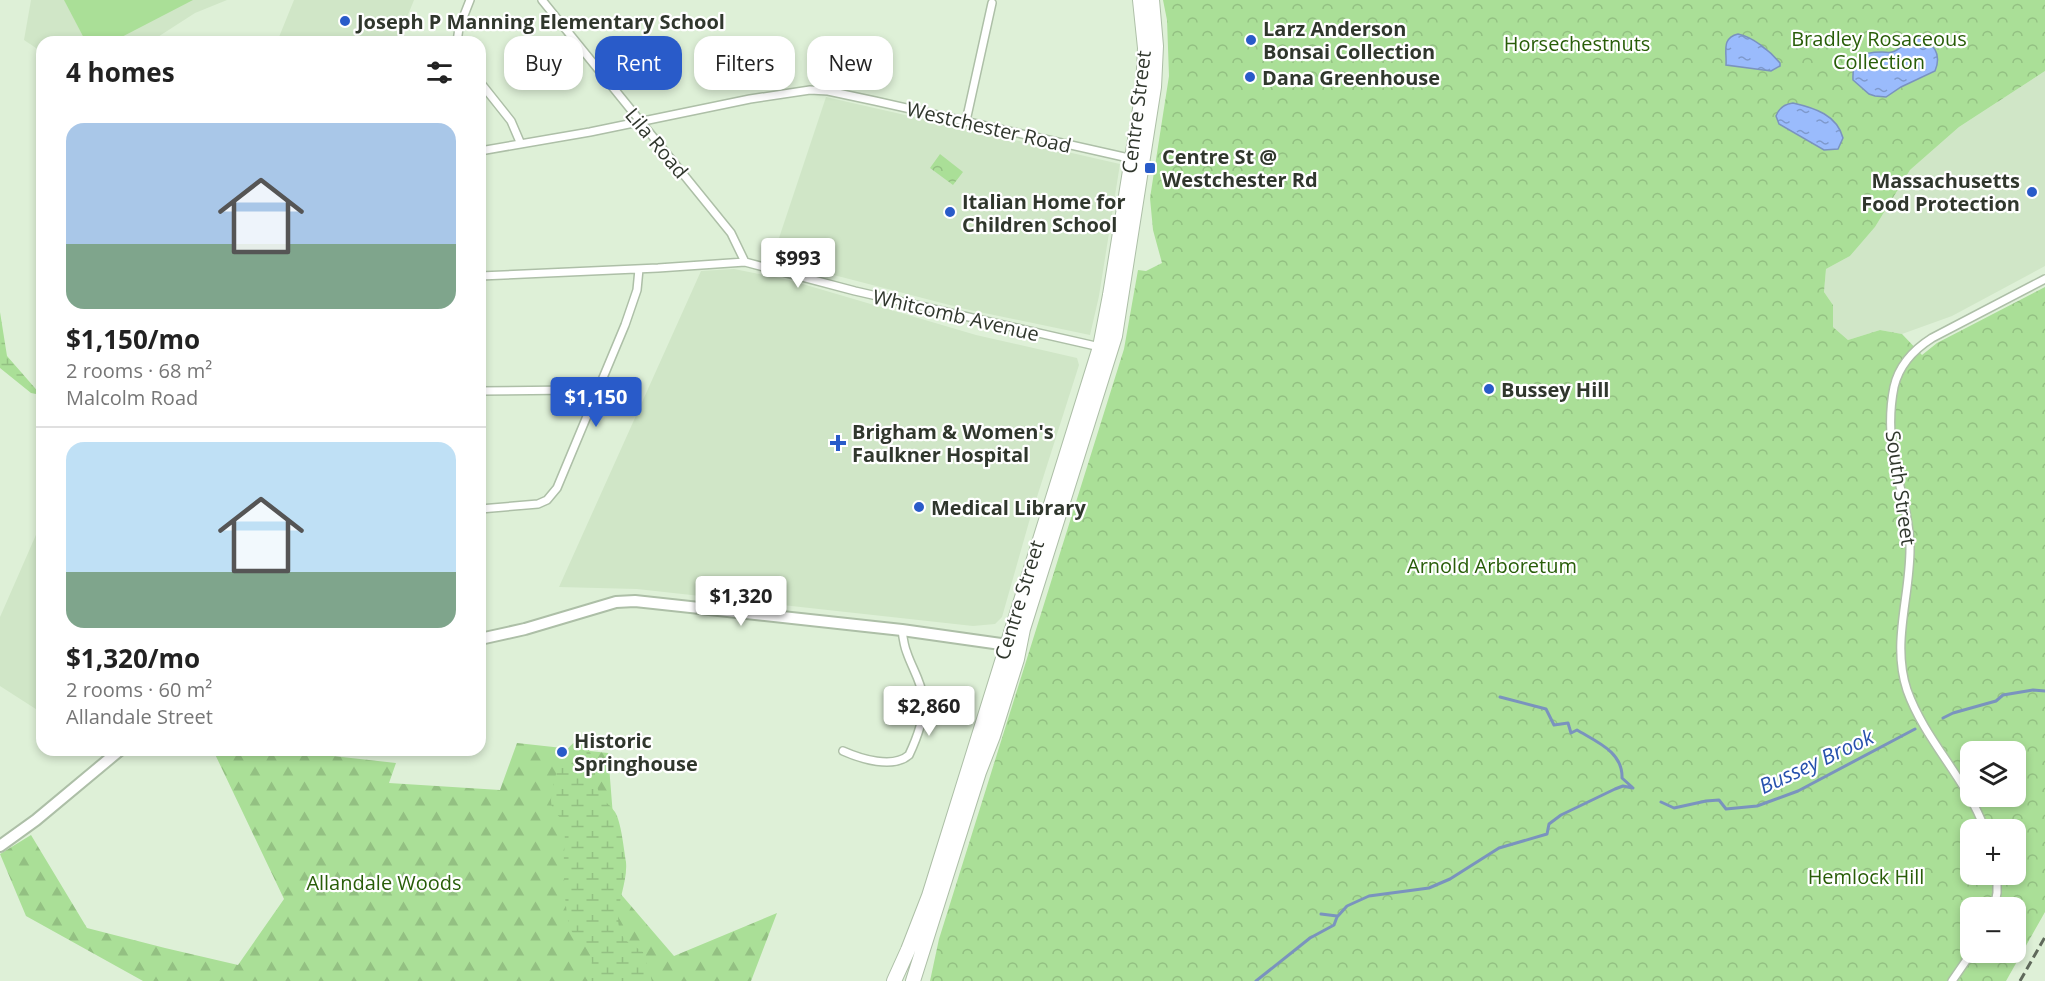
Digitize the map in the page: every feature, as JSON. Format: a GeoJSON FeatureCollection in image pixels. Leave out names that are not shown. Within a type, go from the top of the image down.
{"type":"FeatureCollection","features":[{"type":"Feature","properties":{"kind":"highway","name":"Centre Street"},"geometry":{"type":"LineString","coordinates":[[1138,160],[1145,65],[1144,24],[1140,0]]}},
{"type":"Feature","properties":{"kind":"highway","name":"Centre Street"},"geometry":{"type":"LineString","coordinates":[[894,981],[926,902],[1012,646],[1023,629],[1105,348],[1110,295],[1156,69],[1152,0]]}},
{"type":"Feature","properties":{"kind":"highway","name":"Centre Street"},"geometry":{"type":"LineString","coordinates":[[913,981],[981,766],[996,727],[1012,646]]}},
{"type":"Feature","properties":{"kind":"street"},"geometry":{"type":"LineString","coordinates":[[458,36],[470,0]]}},
{"type":"Feature","properties":{"kind":"street","name":"Lila Road"},"geometry":{"type":"LineString","coordinates":[[542,0],[731,233],[745,262]]}},
{"type":"Feature","properties":{"kind":"street"},"geometry":{"type":"LineString","coordinates":[[966,122],[992,3]]}},
{"type":"Feature","properties":{"kind":"street"},"geometry":{"type":"LineString","coordinates":[[486,90],[511,121],[520,142]]}},
{"type":"Feature","properties":{"kind":"street","name":"Westchester Road"},"geometry":{"type":"LineString","coordinates":[[486,149],[590,132],[750,99],[810,90],[828,91],[875,101],[1138,160]]}},
{"type":"Feature","properties":{"kind":"street","name":"Whitcomb Avenue"},"geometry":{"type":"LineString","coordinates":[[486,276],[745,262],[867,294],[1105,348]]}},
{"type":"Feature","properties":{"kind":"street"},"geometry":{"type":"LineString","coordinates":[[486,509],[538,504],[547,500],[557,488],[637,290],[639,269]]}},
{"type":"Feature","properties":{"kind":"street","name":"South Street"},"geometry":{"type":"LineString","coordinates":[[1980,819],[1971,799],[1914,706],[1902,671],[1900,635],[1910,546],[1906,510],[1893,455],[1893,397],[1899,372],[1919,347],[2045,279]]}},
{"type":"Feature","properties":{"kind":"street"},"geometry":{"type":"LineString","coordinates":[[486,391],[576,390],[596,394]]}},
{"type":"Feature","properties":{"kind":"street"},"geometry":{"type":"LineString","coordinates":[[486,638],[525,629],[615,602],[635,600],[902,630],[1012,646]]}},
{"type":"Feature","properties":{"kind":"street"},"geometry":{"type":"LineString","coordinates":[[843,751],[858,757],[893,763],[909,755],[921,720],[923,697],[907,653],[902,630]]}},
{"type":"Feature","properties":{"kind":"street"},"geometry":{"type":"LineString","coordinates":[[0,846],[36,820],[113,756]]}},
{"type":"Feature","properties":{"kind":"street"},"geometry":{"type":"LineString","coordinates":[[1952,981],[1964,963]]}},
{"type":"Feature","properties":{"kind":"shaded area"},"geometry":{"type":"Polygon","coordinates":[[[31,0],[227,0],[195,13],[159,36],[36,36],[36,48],[24,40],[31,0]]]}},
{"type":"Feature","properties":{"kind":"shaded area","name":"Joseph P Manning Elementary School"},"geometry":{"type":"Polygon","coordinates":[[[294,0],[414,0],[399,36],[279,36],[294,0]]]}},
{"type":"Feature","properties":{"kind":"shaded area"},"geometry":{"type":"Polygon","coordinates":[[[2045,71],[2045,266],[1952,316],[1902,334],[1880,330],[1848,340],[1833,327],[1833,305],[1824,292],[1826,269],[1850,256],[1875,227],[1910,170],[1959,127],[2045,71]]]}},
{"type":"Feature","properties":{"kind":"shaded area","name":"Italian Home for Children School"},"geometry":{"type":"Polygon","coordinates":[[[826,97],[1120,164],[1099,296],[1090,335],[965,309],[772,259],[826,97]]]}},
{"type":"Feature","properties":{"kind":"shaded area","name":"Brigham & Women's Faulkner Hospital"},"geometry":{"type":"Polygon","coordinates":[[[734,269],[789,280],[976,335],[1077,358],[1079,365],[1029,522],[1002,617],[995,624],[973,626],[637,589],[559,587],[701,271],[734,269]]]}},
{"type":"Feature","properties":{"kind":"shaded area"},"geometry":{"type":"Polygon","coordinates":[[[36,535],[36,709],[0,686],[0,617],[36,535]]]}},
{"type":"Feature","properties":{"kind":"green space"},"geometry":{"type":"Polygon","coordinates":[[[64,0],[193,0],[124,36],[83,36],[64,0]]]}},
{"type":"Feature","properties":{"kind":"green space","name":"Arnold Arboretum"},"geometry":{"type":"Polygon","coordinates":[[[1163,0],[2045,0],[2045,71],[1959,127],[1910,170],[1875,227],[1850,256],[1826,269],[1824,292],[1833,305],[1833,327],[1848,340],[1880,330],[1902,334],[1922,355],[1937,343],[2045,287],[2045,912],[2026,946],[2026,897],[1960,897],[1960,963],[2016,963],[2006,981],[930,981],[939,939],[1124,349],[1138,270],[1146,271],[1162,263],[1153,230],[1150,198],[1169,76],[1167,20],[1163,0]]]}},
{"type":"Feature","properties":{"kind":"green space"},"geometry":{"type":"Polygon","coordinates":[[[940,154],[963,172],[953,185],[930,168],[940,154]]]}},
{"type":"Feature","properties":{"kind":"green space"},"geometry":{"type":"Polygon","coordinates":[[[0,312],[7,356],[36,389],[36,394],[31,393],[0,368],[0,312]]]}},
{"type":"Feature","properties":{"kind":"green space"},"geometry":{"type":"Polygon","coordinates":[[[578,741],[584,744],[591,754],[599,792],[602,799],[615,812],[621,829],[626,871],[618,914],[620,931],[627,941],[643,952],[652,981],[590,981],[592,964],[590,954],[569,925],[565,887],[564,829],[551,801],[555,776],[562,758],[572,744],[578,741]]]}},
{"type":"Feature","properties":{"kind":"green space","name":"Allandale Woods"},"geometry":{"type":"Polygon","coordinates":[[[517,743],[608,753],[619,892],[674,956],[777,913],[751,981],[143,981],[26,916],[0,854],[31,835],[87,928],[238,965],[284,899],[216,756],[333,756],[396,763],[389,783],[500,790],[517,743]]]}},
{"type":"Feature","properties":{"kind":"water"},"geometry":{"type":"Polygon","coordinates":[[[1738,34],[1761,45],[1776,58],[1780,66],[1771,71],[1726,65],[1727,42],[1738,34]]]}},
{"type":"Feature","properties":{"kind":"water"},"geometry":{"type":"Polygon","coordinates":[[[1917,38],[1928,42],[1935,50],[1938,59],[1935,71],[1901,87],[1886,97],[1869,94],[1853,80],[1854,66],[1859,57],[1874,52],[1892,52],[1917,38]]]}},
{"type":"Feature","properties":{"kind":"water"},"geometry":{"type":"Polygon","coordinates":[[[1793,103],[1817,110],[1836,124],[1843,138],[1838,149],[1824,150],[1779,124],[1776,116],[1779,111],[1784,105],[1793,103]]]}},
{"type":"Feature","properties":{"kind":"waterway","name":"Bussey Brook"},"geometry":{"type":"LineString","coordinates":[[1943,718],[1996,701],[2003,695],[2033,690],[2045,691]]}},
{"type":"Feature","properties":{"kind":"waterway"},"geometry":{"type":"LineString","coordinates":[[1500,697],[1546,709],[1554,725],[1568,723],[1571,733],[1577,730],[1600,744],[1618,761],[1622,778],[1632,787]]}},
{"type":"Feature","properties":{"kind":"waterway","name":"Bussey Brook"},"geometry":{"type":"LineString","coordinates":[[1661,802],[1674,808],[1719,800],[1726,809],[1757,806],[1798,791],[1915,729]]}},
{"type":"Feature","properties":{"kind":"waterway","name":"Bussey Brook"},"geometry":{"type":"LineString","coordinates":[[1256,981],[1310,938],[1334,925],[1337,917],[1347,906],[1369,896],[1429,888],[1450,879],[1499,848],[1547,834],[1549,824],[1561,815],[1615,789],[1623,786],[1633,788]]}},
{"type":"Feature","properties":{"kind":"waterway"},"geometry":{"type":"LineString","coordinates":[[1321,914],[1337,916]]}},
{"type":"Feature","properties":{"kind":"railway"},"geometry":{"type":"LineString","coordinates":[[2020,981],[2045,937]]}},
{"type":"Feature","properties":{"kind":"place","name":"Joseph P Manning Elementary School"},"geometry":{"type":"Point","coordinates":[345,21]}},
{"type":"Feature","properties":{"kind":"place","name":"Larz Anderson Bonsai Collection"},"geometry":{"type":"Point","coordinates":[1251,40]}},
{"type":"Feature","properties":{"kind":"place","name":"Dana Greenhouse"},"geometry":{"type":"Point","coordinates":[1250,77]}},
{"type":"Feature","properties":{"kind":"place","name":"Centre St @ Westchester Rd"},"geometry":{"type":"Point","coordinates":[1150,168]}},
{"type":"Feature","properties":{"kind":"place","name":"Massachusetts Food Protection"},"geometry":{"type":"Point","coordinates":[2032,192]}},
{"type":"Feature","properties":{"kind":"place","name":"Italian Home for Children School"},"geometry":{"type":"Point","coordinates":[950,212]}},
{"type":"Feature","properties":{"kind":"place","name":"Bussey Hill"},"geometry":{"type":"Point","coordinates":[1489,389]}},
{"type":"Feature","properties":{"kind":"place","name":"Brigham & Women's Faulkner Hospital"},"geometry":{"type":"Point","coordinates":[838,443]}},
{"type":"Feature","properties":{"kind":"place","name":"Medical Library"},"geometry":{"type":"Point","coordinates":[919,507]}},
{"type":"Feature","properties":{"kind":"place","name":"Historic Springhouse"},"geometry":{"type":"Point","coordinates":[562,752]}},
{"type":"Feature","properties":{"kind":"park label","name":"Horsechestnuts"},"geometry":{"type":"Point","coordinates":[1577,43]}},
{"type":"Feature","properties":{"kind":"park label","name":"Bradley Rosaceous Collection"},"geometry":{"type":"Point","coordinates":[1879,50]}},
{"type":"Feature","properties":{"kind":"park label","name":"Hemlock Hill"},"geometry":{"type":"Point","coordinates":[1866,876]}}]}
